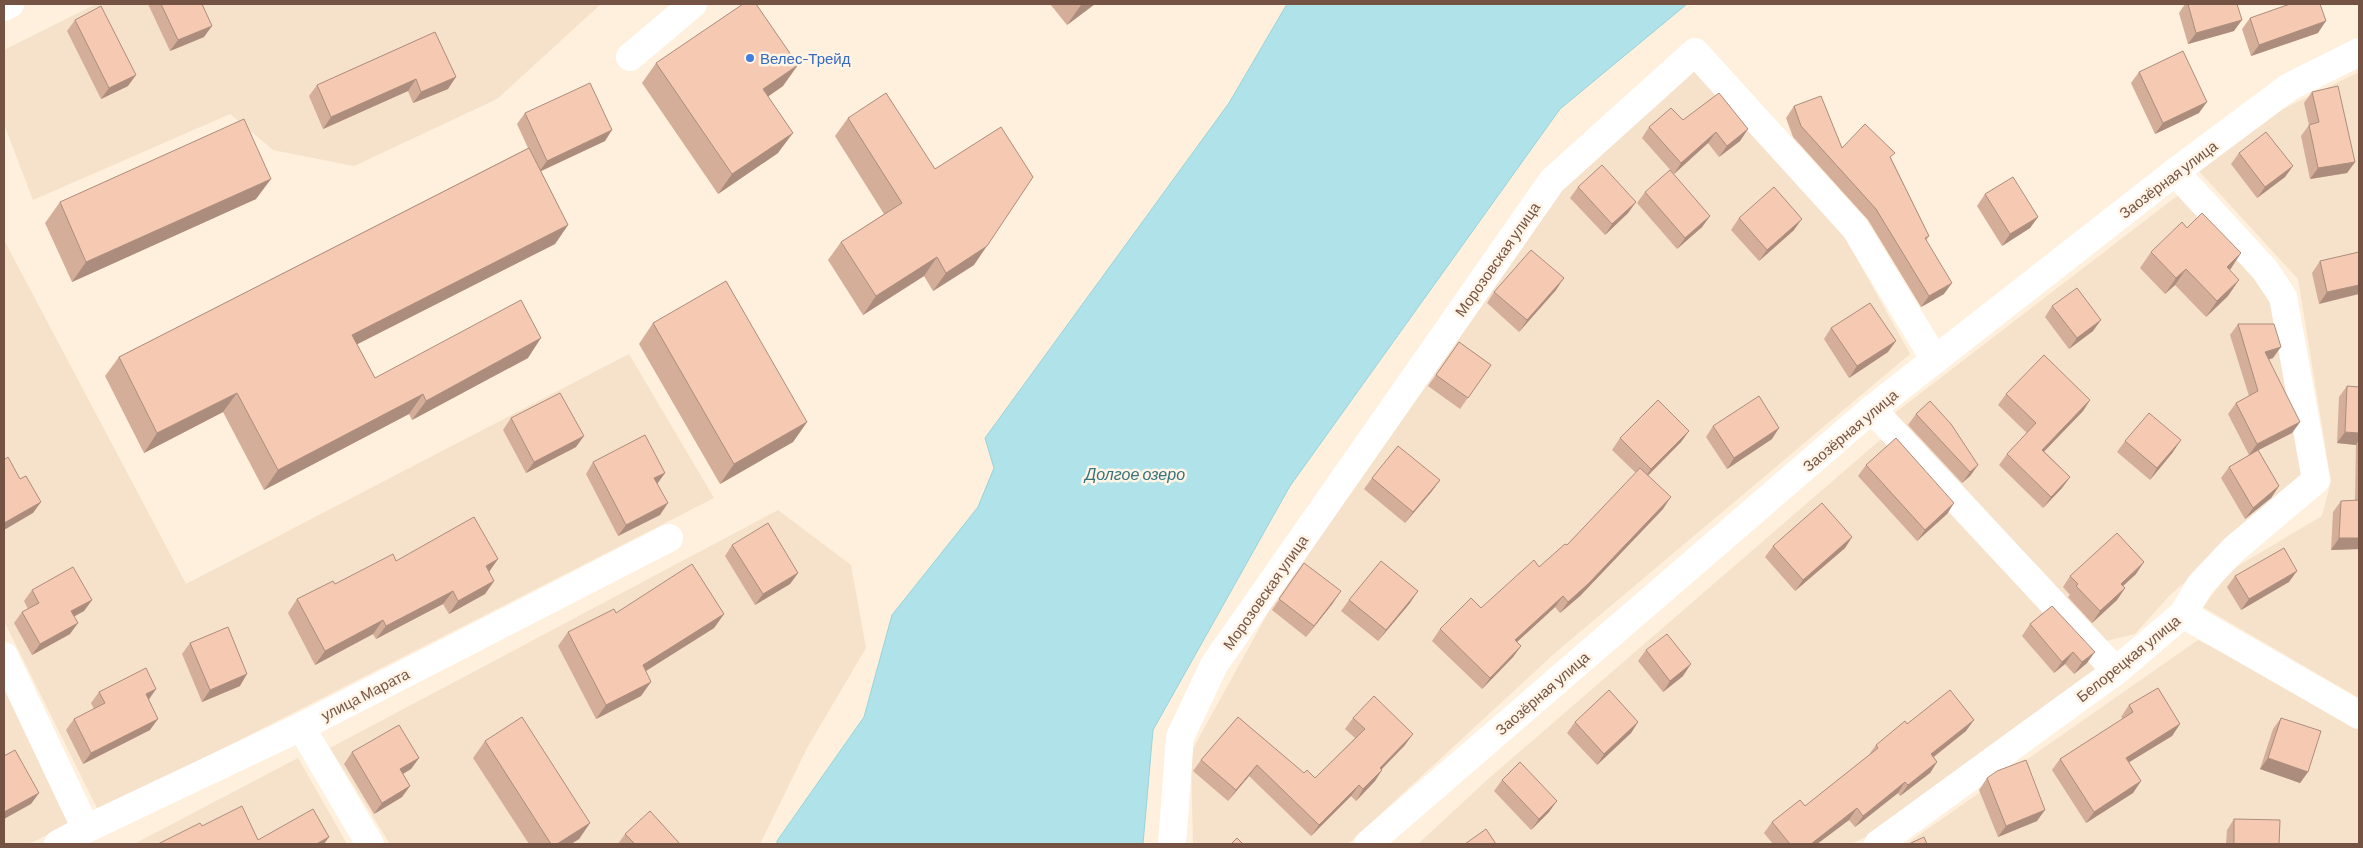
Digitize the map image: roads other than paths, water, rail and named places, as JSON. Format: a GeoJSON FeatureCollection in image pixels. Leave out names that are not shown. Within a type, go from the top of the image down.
{"type":"FeatureCollection","features":[{"type":"Feature","properties":{"kind":"street"},"geometry":{"type":"LineString","coordinates":[[4,7],[10,4]]}},
{"type":"Feature","properties":{"kind":"street"},"geometry":{"type":"LineString","coordinates":[[630,57],[693,4]]}},
{"type":"Feature","properties":{"kind":"street","name":"Морозовская улица"},"geometry":{"type":"LineString","coordinates":[[1172,844],[1180,737],[1214,665],[1552,181],[1695,52],[1855,228],[1935,360]]}},
{"type":"Feature","properties":{"kind":"street","name":"Заозёрная улица"},"geometry":{"type":"LineString","coordinates":[[1368,844],[1872,409],[2175,172],[2289,88],[2359,52]]}},
{"type":"Feature","properties":{"kind":"street","name":"Белорецкая улица"},"geometry":{"type":"LineString","coordinates":[[1878,844],[2116,671],[2183,614],[2200,585],[2233,550],[2316,480],[2282,297],[2265,270],[2175,172]]}},
{"type":"Feature","properties":{"kind":"street"},"geometry":{"type":"LineString","coordinates":[[1872,409],[2116,671]]}},
{"type":"Feature","properties":{"kind":"street","name":"улица Марата"},"geometry":{"type":"LineString","coordinates":[[58,844],[302,727],[669,538]]}},
{"type":"Feature","properties":{"kind":"street"},"geometry":{"type":"LineString","coordinates":[[2183,614],[2359,715]]}},
{"type":"Feature","properties":{"kind":"street"},"geometry":{"type":"LineString","coordinates":[[4,656],[86,829]]}},
{"type":"Feature","properties":{"kind":"street"},"geometry":{"type":"LineString","coordinates":[[302,727],[370,844]]}},
{"type":"Feature","properties":{"kind":"water","name":"Долгое озеро"},"geometry":{"type":"Polygon","coordinates":[[[1287,4],[1687,4],[1560,109],[1290,486],[1153,730],[1143,844],[777,844],[777,841],[864,717],[892,615],[978,507],[994,468],[985,438],[1229,103],[1287,4]]]}},
{"type":"Feature","properties":{"kind":"place","name":"Велес-Трейд"},"geometry":{"type":"Point","coordinates":[750,58]}}]}
